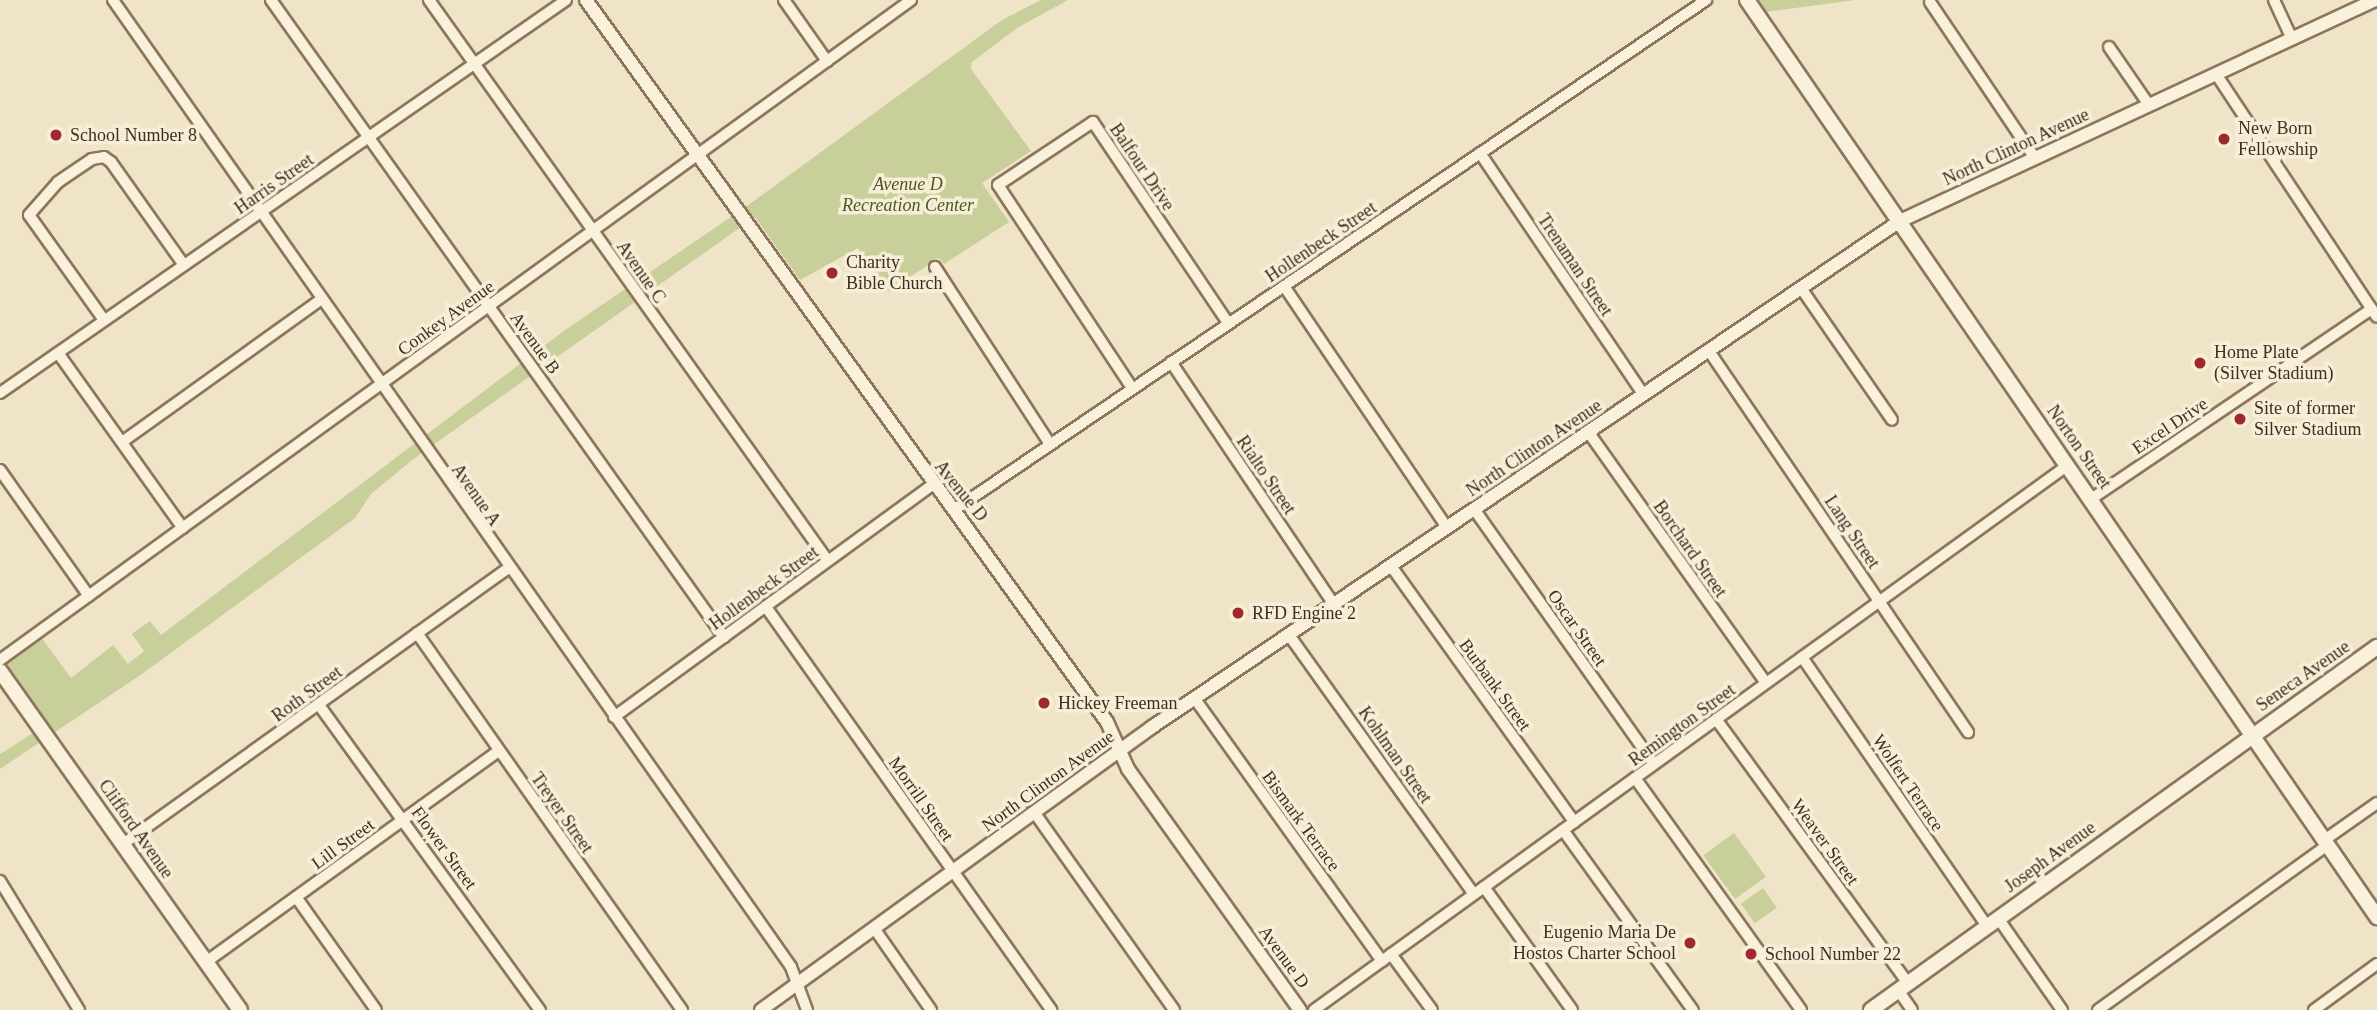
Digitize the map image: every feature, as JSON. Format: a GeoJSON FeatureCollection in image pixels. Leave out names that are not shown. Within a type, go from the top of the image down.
{"type":"FeatureCollection","features":[{"type":"Feature","properties":{"kind":"main road","name":"Norton Street"},"geometry":{"type":"LineString","coordinates":[[1747,0],[2068,465],[2324,844],[2377,917]]}},
{"type":"Feature","properties":{"kind":"main road","name":"Seneca Avenue"},"geometry":{"type":"LineString","coordinates":[[2252,736],[2377,647]]}},
{"type":"Feature","properties":{"kind":"main road","name":"Clifford Avenue"},"geometry":{"type":"LineString","coordinates":[[0,671],[240,1010]]}},
{"type":"Feature","properties":{"kind":"main road","name":"Joseph Avenue"},"geometry":{"type":"LineString","coordinates":[[1871,1010],[2252,736]]}},
{"type":"Feature","properties":{"kind":"street","name":"Avenue A"},"geometry":{"type":"LineString","coordinates":[[113,0],[508,568],[791,967],[807,1010]]}},
{"type":"Feature","properties":{"kind":"street","name":"Avenue B"},"geometry":{"type":"LineString","coordinates":[[271,0],[723,637]]}},
{"type":"Feature","properties":{"kind":"street","name":"Avenue C"},"geometry":{"type":"LineString","coordinates":[[429,0],[828,561]]}},
{"type":"Feature","properties":{"kind":"street","name":"Harris Street"},"geometry":{"type":"LineString","coordinates":[[0,393],[566,0]]}},
{"type":"Feature","properties":{"kind":"street","name":"Avenue D"},"geometry":{"type":"LineString","coordinates":[[586,0],[1107,722],[1128,769],[1300,1010]]}},
{"type":"Feature","properties":{"kind":"street"},"geometry":{"type":"LineString","coordinates":[[784,0],[827,61]]}},
{"type":"Feature","properties":{"kind":"street","name":"Conkey Avenue"},"geometry":{"type":"LineString","coordinates":[[0,660],[911,0]]}},
{"type":"Feature","properties":{"kind":"street","name":"Hollenbeck Street"},"geometry":{"type":"LineString","coordinates":[[954,510],[1706,0]]}},
{"type":"Feature","properties":{"kind":"street"},"geometry":{"type":"LineString","coordinates":[[2274,0],[2292,39]]}},
{"type":"Feature","properties":{"kind":"street","name":"North Clinton Avenue"},"geometry":{"type":"LineString","coordinates":[[761,1010],[1119,751],[1900,221],[2375,0]]}},
{"type":"Feature","properties":{"kind":"street"},"geometry":{"type":"LineString","coordinates":[[1930,2],[2034,157]]}},
{"type":"Feature","properties":{"kind":"street"},"geometry":{"type":"LineString","coordinates":[[2109,47],[2149,105]]}},
{"type":"Feature","properties":{"kind":"street"},"geometry":{"type":"LineString","coordinates":[[2216,74],[2374,313]]}},
{"type":"Feature","properties":{"kind":"street","name":"Balfour Drive"},"geometry":{"type":"LineString","coordinates":[[1132,388],[998,185],[1093,122],[1228,323]]}},
{"type":"Feature","properties":{"kind":"street","name":"Trenaman Street"},"geometry":{"type":"LineString","coordinates":[[1480,153],[1644,395]]}},
{"type":"Feature","properties":{"kind":"street"},"geometry":{"type":"LineString","coordinates":[[104,320],[29,215],[58,182],[92,159],[107,158],[184,265]]}},
{"type":"Feature","properties":{"kind":"street"},"geometry":{"type":"LineString","coordinates":[[935,267],[1050,444]]}},
{"type":"Feature","properties":{"kind":"street"},"geometry":{"type":"LineString","coordinates":[[1284,286],[1447,528]]}},
{"type":"Feature","properties":{"kind":"street"},"geometry":{"type":"LineString","coordinates":[[1801,288],[1892,420]]}},
{"type":"Feature","properties":{"kind":"street"},"geometry":{"type":"LineString","coordinates":[[122,442],[322,299]]}},
{"type":"Feature","properties":{"kind":"street","name":"Excel Drive"},"geometry":{"type":"LineString","coordinates":[[2091,499],[2374,313]]}},
{"type":"Feature","properties":{"kind":"street","name":"Lang Street"},"geometry":{"type":"LineString","coordinates":[[1709,351],[1968,732]]}},
{"type":"Feature","properties":{"kind":"street"},"geometry":{"type":"LineString","coordinates":[[58,353],[183,528]]}},
{"type":"Feature","properties":{"kind":"street","name":"Rialto Street"},"geometry":{"type":"LineString","coordinates":[[1171,362],[1334,605]]}},
{"type":"Feature","properties":{"kind":"street","name":"Borchard Street"},"geometry":{"type":"LineString","coordinates":[[1588,433],[1766,683]]}},
{"type":"Feature","properties":{"kind":"street","name":"Remington Street"},"geometry":{"type":"LineString","coordinates":[[1314,1010],[2068,465]]}},
{"type":"Feature","properties":{"kind":"street"},"geometry":{"type":"LineString","coordinates":[[0,470],[89,596]]}},
{"type":"Feature","properties":{"kind":"street","name":"Hollenbeck Street"},"geometry":{"type":"LineString","coordinates":[[614,717],[933,484]]}},
{"type":"Feature","properties":{"kind":"street","name":"Oscar Street"},"geometry":{"type":"LineString","coordinates":[[1474,509],[1654,764]]}},
{"type":"Feature","properties":{"kind":"street","name":"Burbank Street"},"geometry":{"type":"LineString","coordinates":[[1391,566],[1574,822]]}},
{"type":"Feature","properties":{"kind":"street","name":"Roth Street"},"geometry":{"type":"LineString","coordinates":[[123,844],[508,568]]}},
{"type":"Feature","properties":{"kind":"street","name":"Morrill Street"},"geometry":{"type":"LineString","coordinates":[[766,607],[1051,1010]]}},
{"type":"Feature","properties":{"kind":"street","name":"Treyer Street"},"geometry":{"type":"LineString","coordinates":[[417,634],[682,1010]]}},
{"type":"Feature","properties":{"kind":"street","name":"Kohlman Street"},"geometry":{"type":"LineString","coordinates":[[1289,635],[1474,894]]}},
{"type":"Feature","properties":{"kind":"street","name":"Wolfert Terrace"},"geometry":{"type":"LineString","coordinates":[[1802,657],[1993,922],[2062,1010]]}},
{"type":"Feature","properties":{"kind":"street","name":"Bismark Terrace"},"geometry":{"type":"LineString","coordinates":[[1195,699],[1382,961]]}},
{"type":"Feature","properties":{"kind":"street","name":"Flower Street"},"geometry":{"type":"LineString","coordinates":[[319,705],[405,819],[540,1010]]}},
{"type":"Feature","properties":{"kind":"street","name":"Weaver Street"},"geometry":{"type":"LineString","coordinates":[[1716,719],[1903,987],[1912,1010]]}},
{"type":"Feature","properties":{"kind":"street","name":"Lill Street"},"geometry":{"type":"LineString","coordinates":[[206,962],[499,751]]}},
{"type":"Feature","properties":{"kind":"street"},"geometry":{"type":"LineString","coordinates":[[1635,778],[1801,1010]]}},
{"type":"Feature","properties":{"kind":"street"},"geometry":{"type":"LineString","coordinates":[[2098,1010],[2377,803]]}},
{"type":"Feature","properties":{"kind":"street"},"geometry":{"type":"LineString","coordinates":[[1034,812],[1174,1010]]}},
{"type":"Feature","properties":{"kind":"street"},"geometry":{"type":"LineString","coordinates":[[1563,830],[1693,1010]]}},
{"type":"Feature","properties":{"kind":"street"},"geometry":{"type":"LineString","coordinates":[[0,881],[79,1010]]}},
{"type":"Feature","properties":{"kind":"street"},"geometry":{"type":"LineString","coordinates":[[1483,887],[1572,1010]]}},
{"type":"Feature","properties":{"kind":"street"},"geometry":{"type":"LineString","coordinates":[[296,897],[376,1010]]}},
{"type":"Feature","properties":{"kind":"street"},"geometry":{"type":"LineString","coordinates":[[874,928],[931,1010]]}},
{"type":"Feature","properties":{"kind":"street"},"geometry":{"type":"LineString","coordinates":[[1391,954],[1432,1010]]}},
{"type":"Feature","properties":{"kind":"street"},"geometry":{"type":"LineString","coordinates":[[2314,1010],[2377,964]]}},
{"type":"Feature","properties":{"kind":"green space","name":"Avenue D Recreation Center"},"geometry":{"type":"Polygon","coordinates":[[[1041,0],[1068,0],[1017,28],[972,62],[971,69],[1031,151],[982,183],[1009,222],[944,264],[939,258],[888,291],[858,248],[800,280],[755,217],[416,457],[371,494],[355,518],[142,674],[0,769],[0,754],[41,728],[0,671],[0,660],[38,633],[71,678],[113,645],[128,664],[144,651],[132,634],[150,621],[161,635],[565,330],[747,206],[1002,20],[1041,0]]]}},
{"type":"Feature","properties":{"kind":"green space"},"geometry":{"type":"Polygon","coordinates":[[[1747,0],[1856,0],[1756,13],[1747,0]]]}},
{"type":"Feature","properties":{"kind":"green space"},"geometry":{"type":"Polygon","coordinates":[[[1734,833],[1766,877],[1735,899],[1703,855],[1734,833]]]}},
{"type":"Feature","properties":{"kind":"green space"},"geometry":{"type":"Polygon","coordinates":[[[1763,888],[1777,908],[1755,923],[1741,903],[1763,888]]]}},
{"type":"Feature","properties":{"kind":"place","name":"School Number 8"},"geometry":{"type":"Point","coordinates":[56,135]}},
{"type":"Feature","properties":{"kind":"place","name":"New Born Fellowship"},"geometry":{"type":"Point","coordinates":[2224,139]}},
{"type":"Feature","properties":{"kind":"place","name":"Charity Bible Church"},"geometry":{"type":"Point","coordinates":[832,273]}},
{"type":"Feature","properties":{"kind":"place","name":"Home Plate (Silver Stadium)"},"geometry":{"type":"Point","coordinates":[2200,363]}},
{"type":"Feature","properties":{"kind":"place","name":"Site of former Silver Stadium"},"geometry":{"type":"Point","coordinates":[2240,419]}},
{"type":"Feature","properties":{"kind":"place","name":"RFD Engine 2"},"geometry":{"type":"Point","coordinates":[1238,613]}},
{"type":"Feature","properties":{"kind":"place","name":"Hickey Freeman"},"geometry":{"type":"Point","coordinates":[1044,703]}},
{"type":"Feature","properties":{"kind":"place","name":"Eugenio Maria De Hostos Charter School"},"geometry":{"type":"Point","coordinates":[1690,943]}},
{"type":"Feature","properties":{"kind":"place","name":"School Number 22"},"geometry":{"type":"Point","coordinates":[1751,954]}}]}
